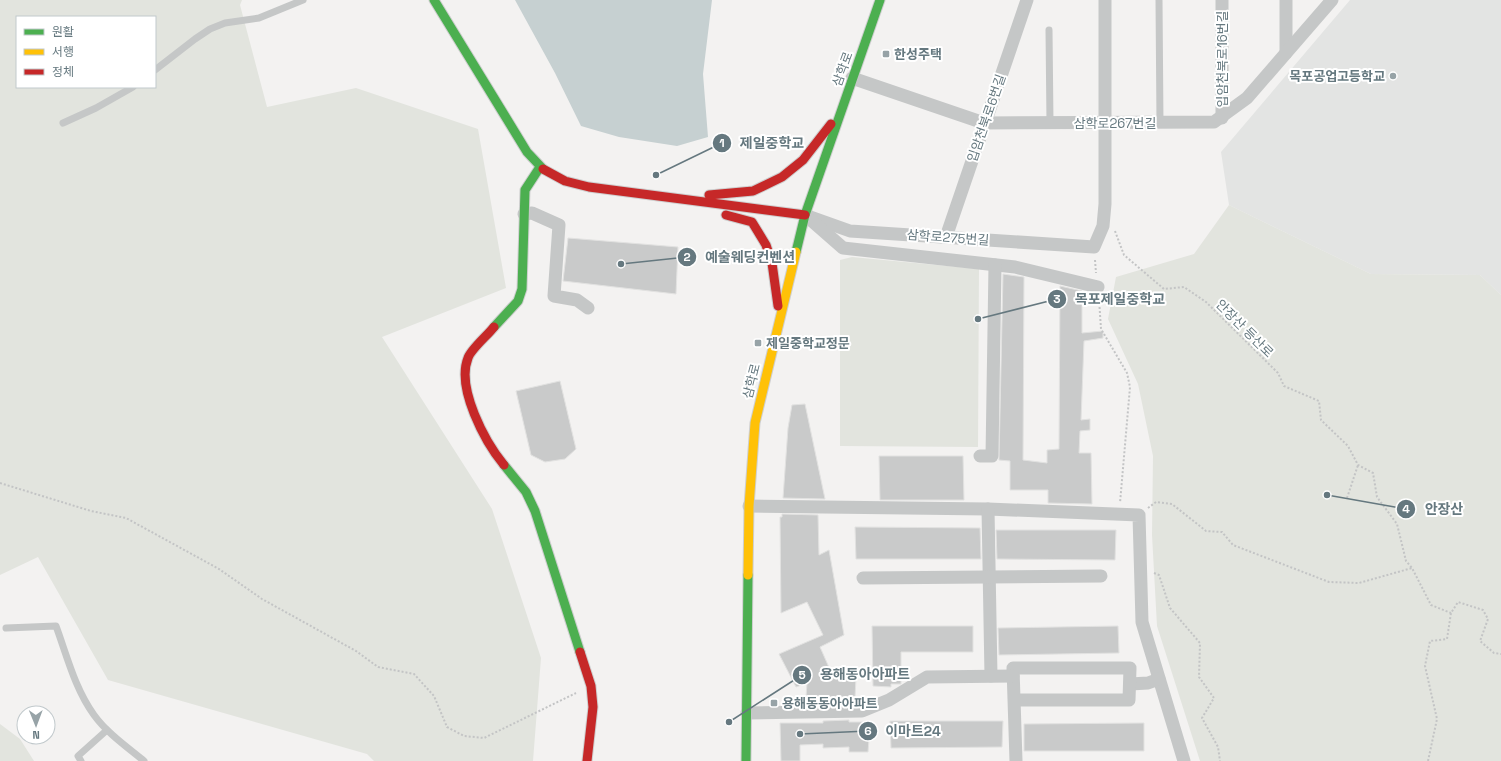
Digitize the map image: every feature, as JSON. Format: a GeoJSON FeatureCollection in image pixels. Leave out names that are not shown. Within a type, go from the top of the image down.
{"type":"FeatureCollection","features":[{"type":"Feature","properties":{"kind":"street"},"geometry":{"type":"LineString","coordinates":[[434,0],[487,90],[527,152],[540,167],[565,181],[589,187],[805,215],[843,248],[1015,267],[1098,287]]}},
{"type":"Feature","properties":{"kind":"street","name":"삼학로"},"geometry":{"type":"LineString","coordinates":[[746,761],[748,506],[755,423],[805,215],[880,0]]}},
{"type":"Feature","properties":{"kind":"street","name":"입암천북로6번길"},"geometry":{"type":"LineString","coordinates":[[946,237],[1027,0]]}},
{"type":"Feature","properties":{"kind":"street"},"geometry":{"type":"LineString","coordinates":[[1094,247],[1103,226],[1105,0]]}},
{"type":"Feature","properties":{"kind":"street","name":"입암천북로16번길"},"geometry":{"type":"LineString","coordinates":[[1222,0],[1222,118]]}},
{"type":"Feature","properties":{"kind":"street"},"geometry":{"type":"LineString","coordinates":[[1286,0],[1286,53]]}},
{"type":"Feature","properties":{"kind":"street","name":"삼학로267번길"},"geometry":{"type":"LineString","coordinates":[[852,78],[984,123],[1214,122],[1222,118],[1247,98],[1332,0]]}},
{"type":"Feature","properties":{"kind":"street"},"geometry":{"type":"LineString","coordinates":[[673,198],[753,191],[782,177],[802,160],[840,112]]}},
{"type":"Feature","properties":{"kind":"street"},"geometry":{"type":"LineString","coordinates":[[540,167],[525,190],[522,289],[518,301],[468,357],[466,387],[474,413],[494,453],[526,492],[535,510],[591,686],[593,707],[588,761]]}},
{"type":"Feature","properties":{"kind":"street"},"geometry":{"type":"LineString","coordinates":[[673,198],[752,222],[766,244],[772,263],[777,292],[778,326]]}},
{"type":"Feature","properties":{"kind":"street"},"geometry":{"type":"LineString","coordinates":[[524,214],[532,213],[558,225],[554,296],[577,300],[588,308]]}},
{"type":"Feature","properties":{"kind":"street","name":"삼학로275번길"},"geometry":{"type":"LineString","coordinates":[[805,215],[850,230],[1094,247]]}},
{"type":"Feature","properties":{"kind":"street"},"geometry":{"type":"LineString","coordinates":[[980,456],[992,456],[995,265]]}},
{"type":"Feature","properties":{"kind":"street"},"geometry":{"type":"LineString","coordinates":[[748,506],[988,509],[1139,515],[1142,622],[1184,761]]}},
{"type":"Feature","properties":{"kind":"street"},"geometry":{"type":"LineString","coordinates":[[988,509],[991,676]]}},
{"type":"Feature","properties":{"kind":"street"},"geometry":{"type":"LineString","coordinates":[[862,578],[1101,576]]}},
{"type":"Feature","properties":{"kind":"street"},"geometry":{"type":"LineString","coordinates":[[1014,700],[1129,700],[1130,668],[1012,668],[1016,761]]}},
{"type":"Feature","properties":{"kind":"street"},"geometry":{"type":"LineString","coordinates":[[747,713],[862,711],[889,700],[927,677],[1013,676]]}},
{"type":"Feature","properties":{"kind":"street"},"geometry":{"type":"LineString","coordinates":[[1130,684],[1148,683],[1159,679]]}},
{"type":"Feature","properties":{"kind":"lane"},"geometry":{"type":"LineString","coordinates":[[156,69],[189,42],[210,29],[226,24],[259,18],[303,0]]}},
{"type":"Feature","properties":{"kind":"lane"},"geometry":{"type":"LineString","coordinates":[[1159,0],[1160,123]]}},
{"type":"Feature","properties":{"kind":"lane"},"geometry":{"type":"LineString","coordinates":[[1049,30],[1050,123]]}},
{"type":"Feature","properties":{"kind":"lane"},"geometry":{"type":"LineString","coordinates":[[63,123],[96,108],[131,88]]}},
{"type":"Feature","properties":{"kind":"lane"},"geometry":{"type":"LineString","coordinates":[[6,628],[56,626],[82,694],[94,715],[107,730],[144,761]]}},
{"type":"Feature","properties":{"kind":"lane"},"geometry":{"type":"LineString","coordinates":[[81,761],[78,756],[107,730]]}},
{"type":"Feature","properties":{"kind":"path","name":"안장산 등산로"},"geometry":{"type":"LineString","coordinates":[[1103,226],[1114,229],[1124,255],[1139,270],[1164,289],[1184,287],[1206,302],[1278,373],[1284,386],[1319,401],[1321,420],[1348,446],[1358,465],[1373,474],[1377,497],[1397,524],[1406,561],[1412,568],[1431,606],[1451,613]]}},
{"type":"Feature","properties":{"kind":"path"},"geometry":{"type":"LineString","coordinates":[[1094,247],[1101,329],[1127,373],[1130,386],[1119,514]]}},
{"type":"Feature","properties":{"kind":"path"},"geometry":{"type":"LineString","coordinates":[[1347,498],[1358,465]]}},
{"type":"Feature","properties":{"kind":"path"},"geometry":{"type":"LineString","coordinates":[[0,483],[91,511],[126,518],[218,569],[268,603],[356,650],[378,667],[414,674],[434,696],[447,727],[464,736],[484,738],[591,686]]}},
{"type":"Feature","properties":{"kind":"path"},"geometry":{"type":"LineString","coordinates":[[1139,515],[1156,502],[1172,504],[1206,531],[1222,532],[1233,545],[1329,582],[1359,584],[1412,568]]}},
{"type":"Feature","properties":{"kind":"path"},"geometry":{"type":"LineString","coordinates":[[1140,571],[1152,572],[1159,576],[1170,608],[1200,643],[1199,677],[1214,698],[1202,718],[1218,748],[1220,761]]}},
{"type":"Feature","properties":{"kind":"path"},"geometry":{"type":"LineString","coordinates":[[1428,761],[1437,719],[1425,666],[1430,642],[1447,639],[1451,613],[1458,602],[1483,610],[1488,619],[1480,641],[1494,654],[1501,654]]}},
{"type":"Feature","properties":{"kind":"shaded area"},"geometry":{"type":"Polygon","coordinates":[[[0,0],[242,0],[240,5],[267,107],[356,88],[478,129],[506,288],[382,337],[492,509],[541,658],[533,761],[374,761],[367,754],[108,680],[38,557],[0,575],[0,0]]]}},
{"type":"Feature","properties":{"kind":"shaded area"},"geometry":{"type":"Polygon","coordinates":[[[515,0],[712,0],[703,74],[708,137],[677,146],[619,137],[581,126],[555,73],[515,0]]]}},
{"type":"Feature","properties":{"kind":"shaded area","name":"목포공업고등학교"},"geometry":{"type":"Polygon","coordinates":[[[1350,0],[1501,0],[1501,295],[1480,275],[1371,274],[1229,205],[1221,152],[1350,0]]]}},
{"type":"Feature","properties":{"kind":"shaded area"},"geometry":{"type":"Polygon","coordinates":[[[1229,205],[1371,274],[1480,275],[1501,295],[1501,761],[1200,761],[1157,626],[1152,535],[1153,456],[1138,384],[1108,319],[1116,277],[1194,254],[1229,205]]]}},
{"type":"Feature","properties":{"kind":"shaded area"},"geometry":{"type":"Polygon","coordinates":[[[852,257],[979,269],[978,447],[840,446],[840,260],[852,257]]]}},
{"type":"Feature","properties":{"kind":"shaded area"},"geometry":{"type":"Polygon","coordinates":[[[0,724],[16,736],[16,745],[24,745],[34,761],[0,761],[0,724]]]}},
{"type":"Feature","properties":{"kind":"building"},"geometry":{"type":"Polygon","coordinates":[[[568,238],[678,247],[676,294],[563,281],[568,238]]]}},
{"type":"Feature","properties":{"kind":"building"},"geometry":{"type":"Polygon","coordinates":[[[1003,274],[1024,277],[1023,460],[1047,463],[1047,450],[1059,449],[1060,286],[1082,291],[1082,333],[1103,331],[1103,338],[1084,341],[1081,420],[1090,419],[1090,430],[1080,431],[1079,453],[1091,453],[1092,504],[1048,503],[1048,490],[1010,490],[1010,461],[999,460],[1003,274]]]}},
{"type":"Feature","properties":{"kind":"building"},"geometry":{"type":"Polygon","coordinates":[[[560,381],[576,449],[565,459],[545,462],[531,455],[516,391],[560,381]]]}},
{"type":"Feature","properties":{"kind":"building"},"geometry":{"type":"Polygon","coordinates":[[[805,404],[825,499],[783,498],[788,428],[792,405],[805,404]]]}},
{"type":"Feature","properties":{"kind":"building"},"geometry":{"type":"Polygon","coordinates":[[[879,456],[963,456],[964,500],[880,500],[879,456]]]}},
{"type":"Feature","properties":{"kind":"building"},"geometry":{"type":"Polygon","coordinates":[[[782,514],[818,515],[819,555],[829,550],[844,635],[820,647],[831,672],[839,669],[853,670],[854,678],[856,678],[855,697],[806,697],[807,683],[796,687],[779,654],[823,635],[807,602],[781,613],[780,517],[782,517],[782,514]]]}},
{"type":"Feature","properties":{"kind":"building"},"geometry":{"type":"Polygon","coordinates":[[[855,527],[980,528],[981,559],[856,559],[855,527]]]}},
{"type":"Feature","properties":{"kind":"building"},"geometry":{"type":"Polygon","coordinates":[[[996,530],[1116,530],[1115,560],[997,559],[996,530]]]}},
{"type":"Feature","properties":{"kind":"building"},"geometry":{"type":"Polygon","coordinates":[[[872,626],[973,626],[973,652],[901,652],[901,684],[891,684],[891,687],[873,686],[872,626]]]}},
{"type":"Feature","properties":{"kind":"building"},"geometry":{"type":"Polygon","coordinates":[[[1118,626],[1119,653],[999,655],[998,628],[1118,626]]]}},
{"type":"Feature","properties":{"kind":"building"},"geometry":{"type":"Polygon","coordinates":[[[849,720],[849,722],[864,722],[869,739],[868,752],[849,752],[849,747],[823,748],[823,744],[800,745],[800,761],[781,761],[780,723],[823,723],[823,721],[849,720]]]}},
{"type":"Feature","properties":{"kind":"building"},"geometry":{"type":"Polygon","coordinates":[[[890,721],[1003,721],[1002,747],[891,748],[890,721]]]}},
{"type":"Feature","properties":{"kind":"building"},"geometry":{"type":"Polygon","coordinates":[[[1144,723],[1144,751],[1024,751],[1024,724],[1144,723]]]}},
{"type":"Feature","properties":{"kind":"traffic: fast"},"geometry":{"type":"LineString","coordinates":[[434,0],[527,152],[543,169]]}},
{"type":"Feature","properties":{"kind":"traffic: fast"},"geometry":{"type":"LineString","coordinates":[[796,252],[805,215],[880,0]]}},
{"type":"Feature","properties":{"kind":"traffic: fast"},"geometry":{"type":"LineString","coordinates":[[494,327],[518,301],[522,289],[525,190],[540,167]]}},
{"type":"Feature","properties":{"kind":"traffic: fast"},"geometry":{"type":"LineString","coordinates":[[504,465],[526,492],[535,511],[580,652]]}},
{"type":"Feature","properties":{"kind":"traffic: fast"},"geometry":{"type":"LineString","coordinates":[[746,761],[748,575]]}},
{"type":"Feature","properties":{"kind":"traffic: slow"},"geometry":{"type":"LineString","coordinates":[[748,575],[749,506],[755,423],[796,252]]}},
{"type":"Feature","properties":{"kind":"traffic: jam"},"geometry":{"type":"LineString","coordinates":[[709,195],[753,191],[782,177],[803,160],[831,124]]}},
{"type":"Feature","properties":{"kind":"traffic: jam"},"geometry":{"type":"LineString","coordinates":[[543,169],[565,181],[589,187],[805,215]]}},
{"type":"Feature","properties":{"kind":"traffic: jam"},"geometry":{"type":"LineString","coordinates":[[726,215],[752,222],[766,245],[772,263],[778,306]]}},
{"type":"Feature","properties":{"kind":"traffic: jam"},"geometry":{"type":"LineString","coordinates":[[494,327],[476,346],[468,358],[465,370],[466,384],[469,399],[481,429],[504,465]]}},
{"type":"Feature","properties":{"kind":"traffic: jam"},"geometry":{"type":"LineString","coordinates":[[580,652],[591,686],[593,707],[587,761]]}},
{"type":"Feature","properties":{"kind":"place","name":"한성주택"},"geometry":{"type":"Point","coordinates":[886,54]}},
{"type":"Feature","properties":{"kind":"place","name":"목포공업고등학교"},"geometry":{"type":"Point","coordinates":[1393,76]}},
{"type":"Feature","properties":{"kind":"place","name":"제일중학교"},"geometry":{"type":"Point","coordinates":[656,175]}},
{"type":"Feature","properties":{"kind":"place","name":"예술웨딩컨벤션"},"geometry":{"type":"Point","coordinates":[621,264]}},
{"type":"Feature","properties":{"kind":"place","name":"목포제일중학교"},"geometry":{"type":"Point","coordinates":[978,319]}},
{"type":"Feature","properties":{"kind":"place","name":"제일중학교정문"},"geometry":{"type":"Point","coordinates":[758,343]}},
{"type":"Feature","properties":{"kind":"place","name":"안장산"},"geometry":{"type":"Point","coordinates":[1327,495]}},
{"type":"Feature","properties":{"kind":"place","name":"용해동동아아파트"},"geometry":{"type":"Point","coordinates":[774,703]}},
{"type":"Feature","properties":{"kind":"place","name":"용해동아아파트"},"geometry":{"type":"Point","coordinates":[729,722]}},
{"type":"Feature","properties":{"kind":"place","name":"이마트24"},"geometry":{"type":"Point","coordinates":[800,734]}}]}
